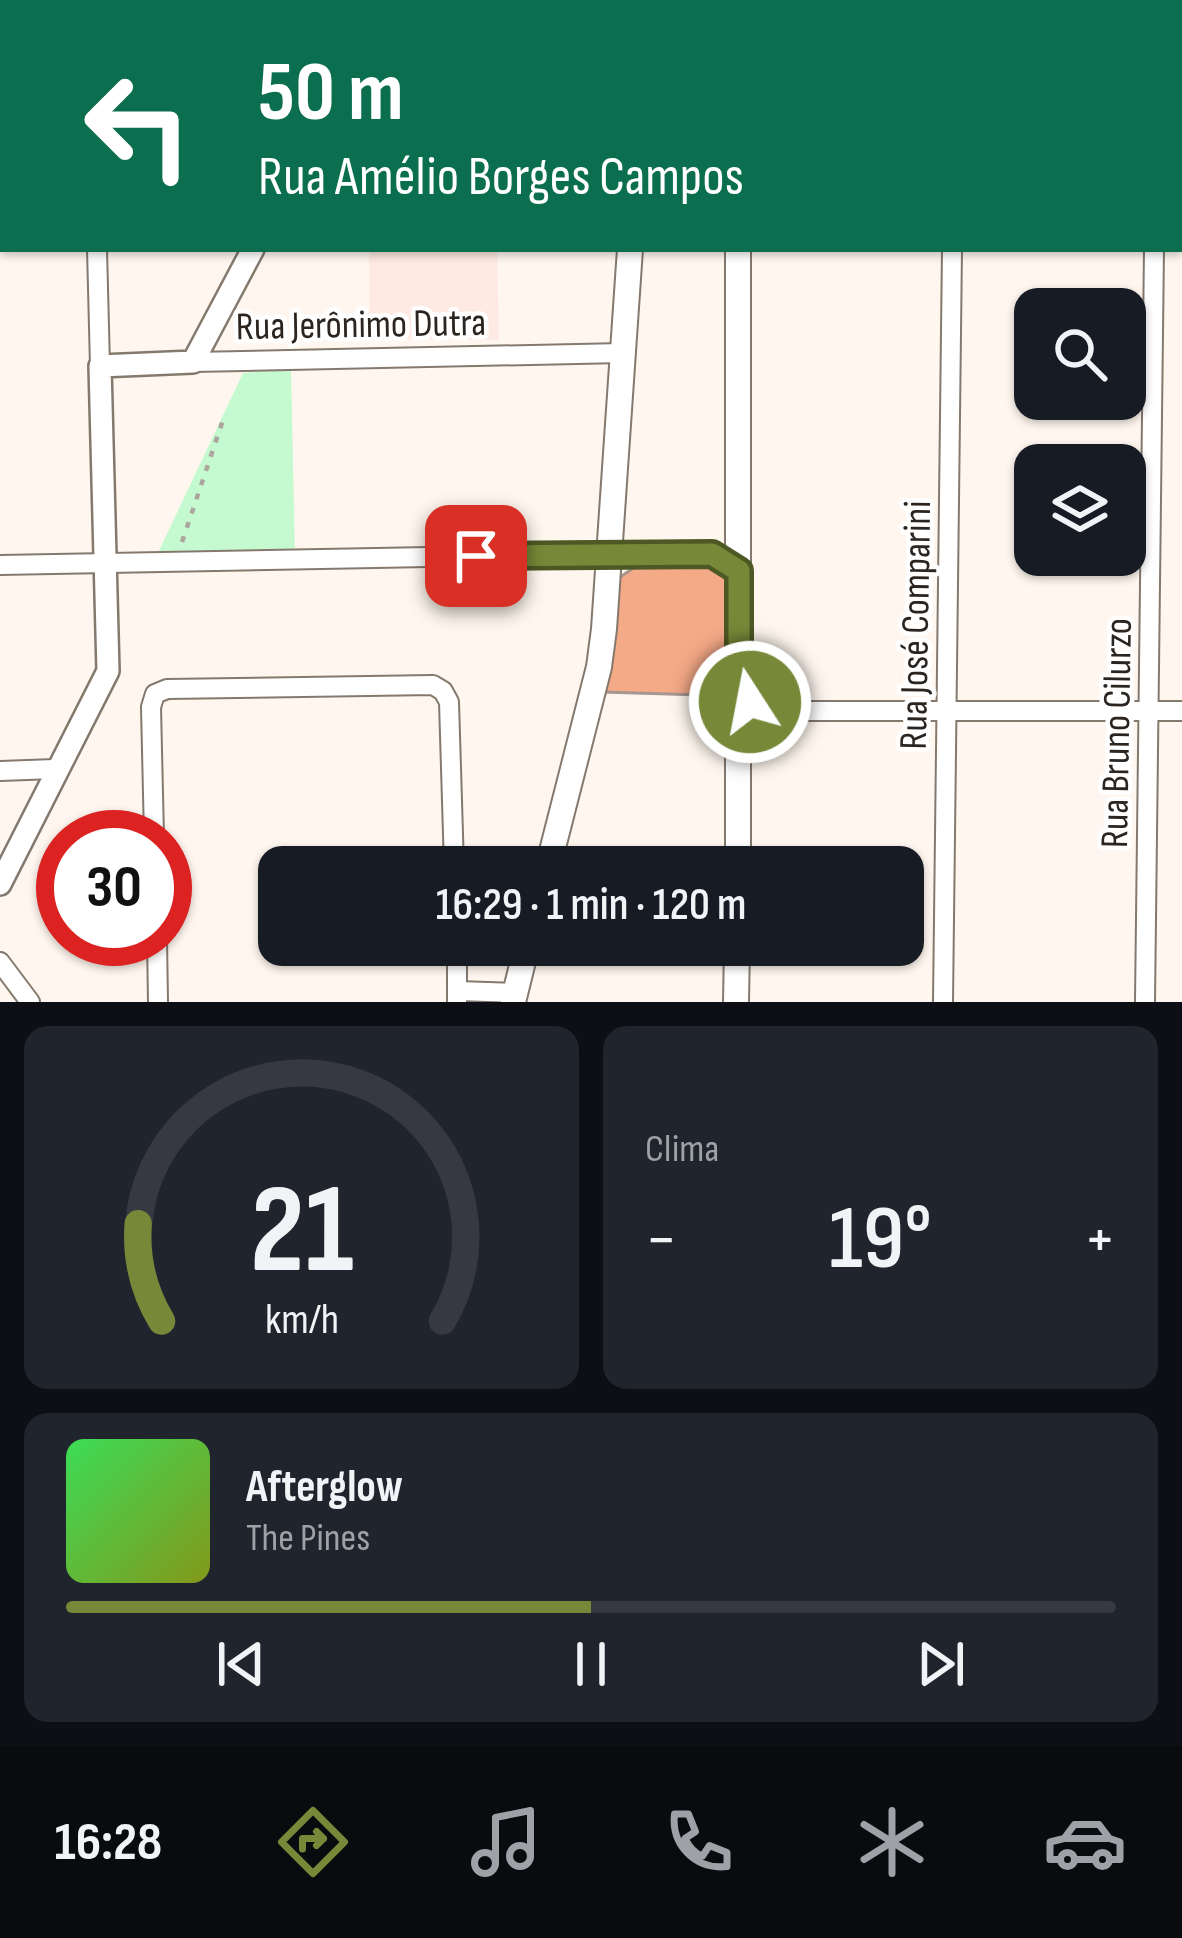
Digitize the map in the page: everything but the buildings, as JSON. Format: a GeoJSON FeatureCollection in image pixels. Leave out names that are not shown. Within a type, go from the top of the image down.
{"type":"FeatureCollection","features":[{"type":"Feature","properties":{"kind":"main road"},"geometry":{"type":"LineString","coordinates":[[553,846],[599,668],[612,554],[630,252]]}},
{"type":"Feature","properties":{"kind":"main road"},"geometry":{"type":"LineString","coordinates":[[737,846],[738,252]]}},
{"type":"Feature","properties":{"kind":"main road"},"geometry":{"type":"LineString","coordinates":[[514,997],[522,966]]}},
{"type":"Feature","properties":{"kind":"main road"},"geometry":{"type":"LineString","coordinates":[[736,1002],[737,966]]}},
{"type":"Feature","properties":{"kind":"street"},"geometry":{"type":"LineString","coordinates":[[0,884],[108,671],[98,252]]}},
{"type":"Feature","properties":{"kind":"street"},"geometry":{"type":"LineString","coordinates":[[194,362],[251,252]]}},
{"type":"Feature","properties":{"kind":"street","name":"Rua José Comparini"},"geometry":{"type":"LineString","coordinates":[[943,1002],[952,252]]}},
{"type":"Feature","properties":{"kind":"street","name":"Rua Bruno Cilurzo"},"geometry":{"type":"LineString","coordinates":[[1145,1002],[1154,252]]}},
{"type":"Feature","properties":{"kind":"street","name":"Rua Jerônimo Dutra"},"geometry":{"type":"LineString","coordinates":[[100,366],[623,352]]}},
{"type":"Feature","properties":{"kind":"street"},"geometry":{"type":"LineString","coordinates":[[0,565],[698,552],[712,554],[739,571]]}},
{"type":"Feature","properties":{"kind":"street"},"geometry":{"type":"LineString","coordinates":[[153,810],[151,706],[155,694],[167,689],[433,685],[448,702],[453,846]]}},
{"type":"Feature","properties":{"kind":"street"},"geometry":{"type":"LineString","coordinates":[[739,689],[760,708],[775,711],[1182,711]]}},
{"type":"Feature","properties":{"kind":"street"},"geometry":{"type":"LineString","coordinates":[[0,771],[55,769]]}},
{"type":"Feature","properties":{"kind":"street"},"geometry":{"type":"LineString","coordinates":[[0,962],[30,1002]]}},
{"type":"Feature","properties":{"kind":"street"},"geometry":{"type":"LineString","coordinates":[[157,966],[158,1002]]}},
{"type":"Feature","properties":{"kind":"street"},"geometry":{"type":"LineString","coordinates":[[457,966],[458,996],[514,997]]}},
{"type":"Feature","properties":{"kind":"path"},"geometry":{"type":"LineString","coordinates":[[176,561],[224,416]]}},
{"type":"Feature","properties":{"kind":"shaded area"},"geometry":{"type":"Polygon","coordinates":[[[369,252],[497,252],[499,340],[370,338],[369,252]]]}},
{"type":"Feature","properties":{"kind":"green space"},"geometry":{"type":"Polygon","coordinates":[[[291,369],[295,555],[157,555],[243,373],[291,369]]]}},
{"type":"Feature","properties":{"kind":"route"},"geometry":{"type":"LineString","coordinates":[[476,556],[712,554],[739,571],[739,689],[750,702]]}}]}
